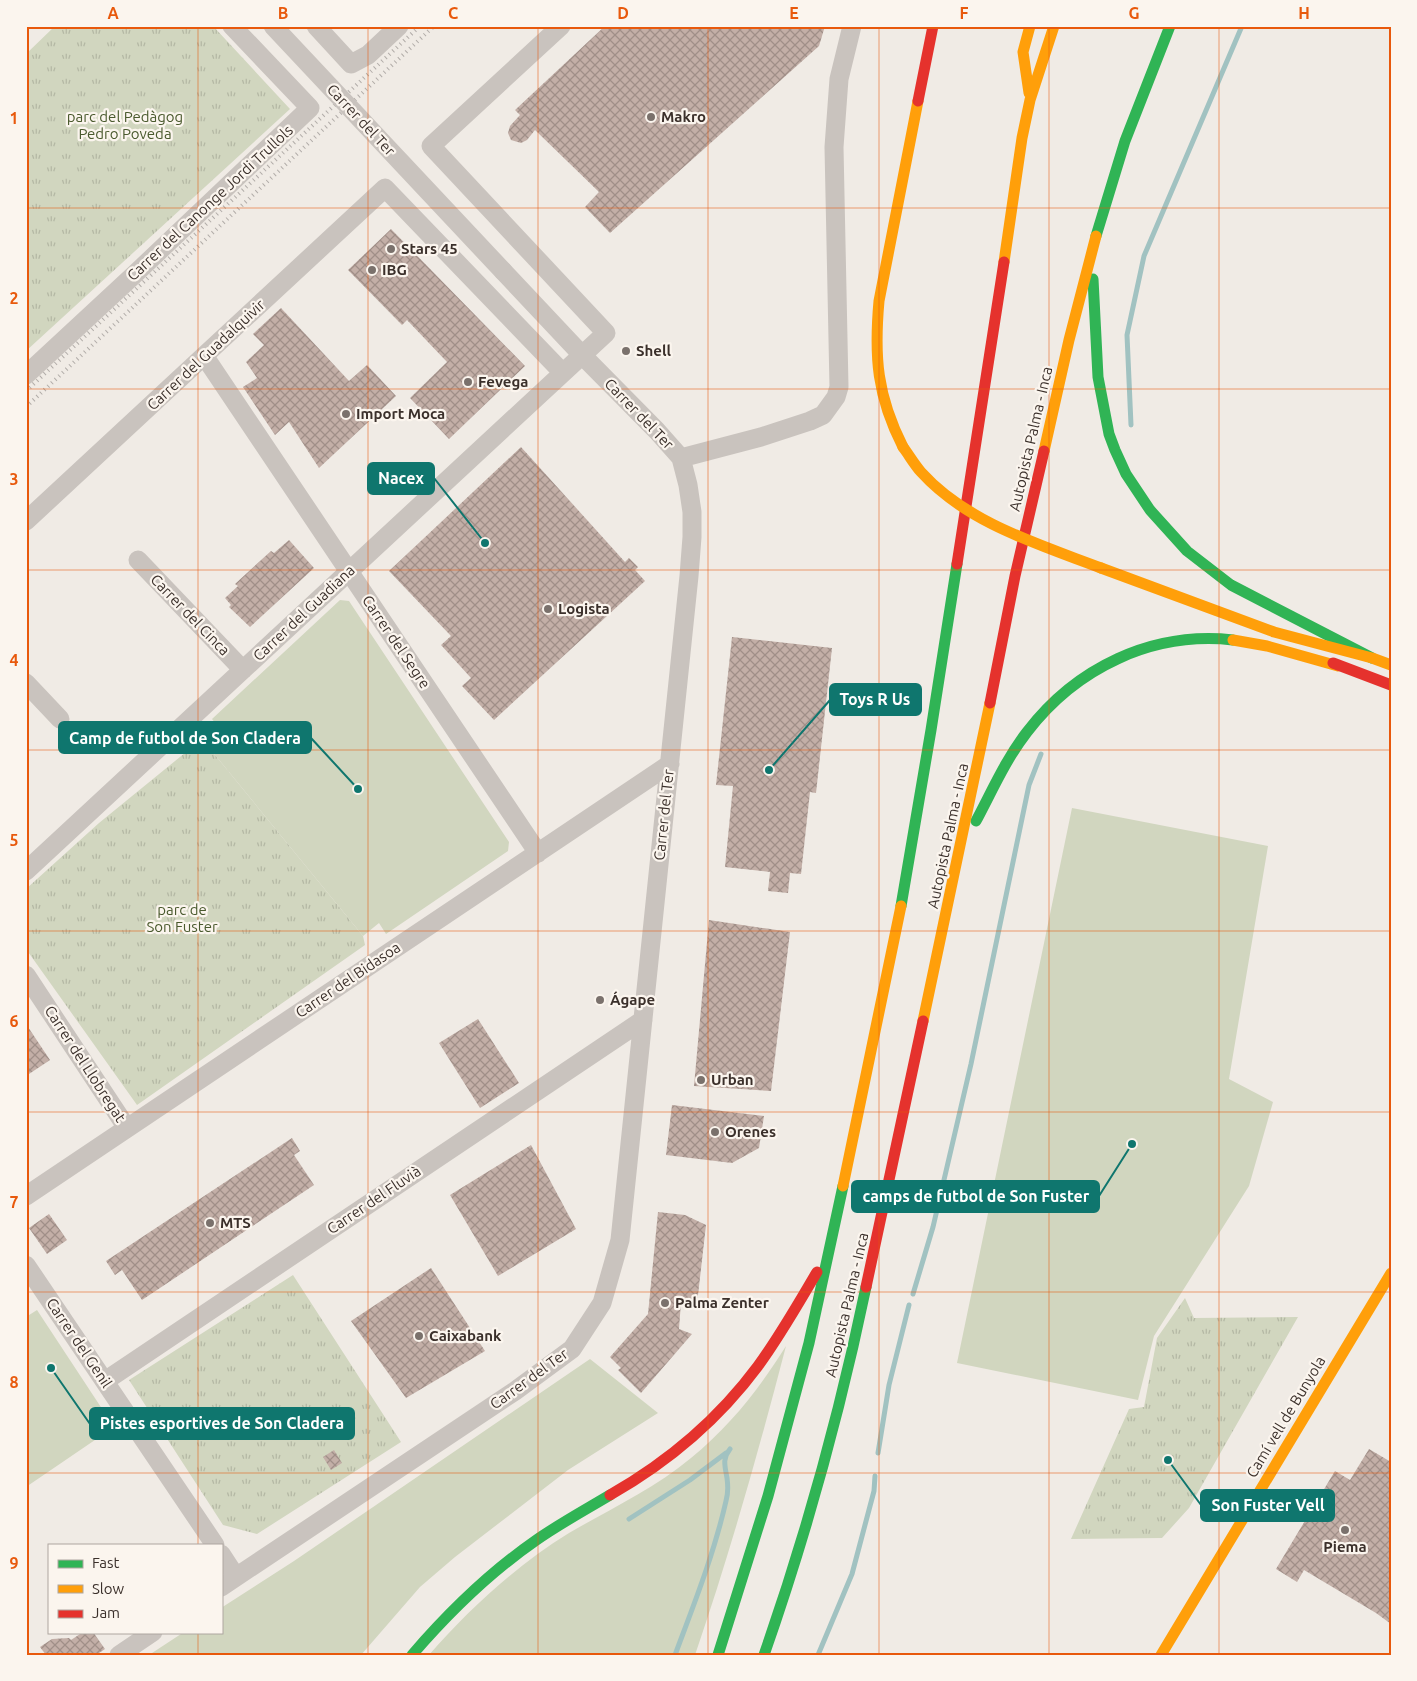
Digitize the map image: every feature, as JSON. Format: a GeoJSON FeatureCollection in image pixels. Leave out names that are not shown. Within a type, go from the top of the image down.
{"type":"FeatureCollection","features":[{"type":"Feature","properties":{"kind":"main road"},"geometry":{"type":"LineString","coordinates":[[933,26],[877,318],[876,354],[880,391],[891,424],[912,462],[947,497],[969,512],[1011,533],[1274,632],[1372,658],[1391,665]]}},
{"type":"Feature","properties":{"kind":"main road"},"geometry":{"type":"LineString","coordinates":[[1030,26],[1023,52],[1030,100]]}},
{"type":"Feature","properties":{"kind":"main road","name":"Autopista Palma - Inca"},"geometry":{"type":"LineString","coordinates":[[718,1655],[770,1488],[809,1343],[871,1054],[917,811],[945,648],[1022,138],[1030,100],[1054,26]]}},
{"type":"Feature","properties":{"kind":"main road","name":"Autopista Palma - Inca"},"geometry":{"type":"LineString","coordinates":[[764,1655],[790,1580],[813,1501],[855,1341],[1022,549],[1069,340],[1092,250],[1125,141],[1170,26]]}},
{"type":"Feature","properties":{"kind":"main road"},"geometry":{"type":"LineString","coordinates":[[1092,250],[1095,348],[1104,416],[1109,436],[1124,470],[1150,512],[1174,540],[1207,569],[1226,582],[1255,599],[1372,658]]}},
{"type":"Feature","properties":{"kind":"main road"},"geometry":{"type":"LineString","coordinates":[[1274,632],[1338,666]]}},
{"type":"Feature","properties":{"kind":"main road"},"geometry":{"type":"LineString","coordinates":[[959,853],[998,777],[1028,730],[1052,702],[1085,676],[1112,660],[1153,644],[1174,640],[1208,638],[1258,644],[1338,666],[1391,685]]}},
{"type":"Feature","properties":{"kind":"main road"},"geometry":{"type":"LineString","coordinates":[[412,1655],[458,1605],[505,1563],[556,1526],[647,1472],[673,1454],[720,1412],[748,1379],[778,1337],[828,1254]]}},
{"type":"Feature","properties":{"kind":"main road","name":"Camí vell de Bunyola"},"geometry":{"type":"LineString","coordinates":[[1161,1655],[1391,1272]]}},
{"type":"Feature","properties":{"kind":"street","name":"Carrer del Canonge Jordi Trullols"},"geometry":{"type":"LineString","coordinates":[[26,375],[310,108],[232,26]]}},
{"type":"Feature","properties":{"kind":"street","name":"Carrer del Ter"},"geometry":{"type":"LineString","coordinates":[[229,1582],[515,1392],[572,1349],[602,1303],[620,1240],[692,537],[691,505],[681,458],[657,430],[582,355],[273,26]]}},
{"type":"Feature","properties":{"kind":"street"},"geometry":{"type":"LineString","coordinates":[[316,26],[351,64],[368,55],[399,26]]}},
{"type":"Feature","properties":{"kind":"street","name":"Carrer del Guadiana"},"geometry":{"type":"LineString","coordinates":[[26,871],[606,333],[431,146],[561,26]]}},
{"type":"Feature","properties":{"kind":"street"},"geometry":{"type":"LineString","coordinates":[[681,458],[762,437],[810,421],[823,415],[836,397],[839,387],[834,147],[839,79],[852,26]]}},
{"type":"Feature","properties":{"kind":"street","name":"Carrer del Guadalquivir"},"geometry":{"type":"LineString","coordinates":[[26,521],[385,188],[563,373]]}},
{"type":"Feature","properties":{"kind":"street","name":"Carrer del Segre"},"geometry":{"type":"LineString","coordinates":[[205,357],[538,853]]}},
{"type":"Feature","properties":{"kind":"street","name":"Carrer del Cinca"},"geometry":{"type":"LineString","coordinates":[[138,560],[243,670]]}},
{"type":"Feature","properties":{"kind":"street"},"geometry":{"type":"LineString","coordinates":[[26,683],[60,719]]}},
{"type":"Feature","properties":{"kind":"street","name":"Carrer del Bidasoa"},"geometry":{"type":"LineString","coordinates":[[26,1196],[670,764]]}},
{"type":"Feature","properties":{"kind":"street","name":"Carrer del Llobregat"},"geometry":{"type":"LineString","coordinates":[[26,974],[127,1128]]}},
{"type":"Feature","properties":{"kind":"street","name":"Carrer del Fluvià"},"geometry":{"type":"LineString","coordinates":[[105,1381],[642,1020]]}},
{"type":"Feature","properties":{"kind":"street","name":"Carrer del Genil"},"geometry":{"type":"LineString","coordinates":[[26,1265],[214,1544]]}},
{"type":"Feature","properties":{"kind":"street"},"geometry":{"type":"LineString","coordinates":[[222,1558],[229,1582]]}},
{"type":"Feature","properties":{"kind":"street"},"geometry":{"type":"LineString","coordinates":[[119,1655],[150,1634]]}},
{"type":"Feature","properties":{"kind":"green space","name":"parc del Pedàgog Pedro Poveda"},"geometry":{"type":"Polygon","coordinates":[[[55,26],[213,26],[290,109],[26,351],[26,54],[55,26]]]}},
{"type":"Feature","properties":{"kind":"green space"},"geometry":{"type":"Polygon","coordinates":[[[340,600],[349,601],[509,842],[508,851],[386,934],[379,923],[363,936],[202,739],[216,724],[212,719],[340,600]]]}},
{"type":"Feature","properties":{"kind":"green space","name":"parc de Son Fuster"},"geometry":{"type":"Polygon","coordinates":[[[202,739],[363,936],[365,945],[137,1105],[26,949],[26,889],[99,823],[202,739]]]}},
{"type":"Feature","properties":{"kind":"green space"},"geometry":{"type":"Polygon","coordinates":[[[1072,808],[1268,846],[1229,1079],[1273,1102],[1249,1186],[1154,1336],[1138,1400],[957,1363],[1072,808]]]}},
{"type":"Feature","properties":{"kind":"green space"},"geometry":{"type":"Polygon","coordinates":[[[293,1275],[401,1442],[257,1534],[223,1525],[129,1380],[293,1275]]]}},
{"type":"Feature","properties":{"kind":"green space"},"geometry":{"type":"Polygon","coordinates":[[[1185,1298],[1194,1318],[1298,1317],[1189,1508],[1162,1538],[1071,1539],[1129,1409],[1144,1407],[1157,1338],[1185,1298]]]}},
{"type":"Feature","properties":{"kind":"green space"},"geometry":{"type":"Polygon","coordinates":[[[37,1310],[114,1427],[26,1487],[26,1317],[37,1310]]]}},
{"type":"Feature","properties":{"kind":"green space"},"geometry":{"type":"Polygon","coordinates":[[[786,1346],[744,1501],[695,1655],[429,1655],[460,1621],[494,1589],[531,1559],[569,1533],[647,1489],[691,1458],[732,1419],[765,1377],[786,1346]]]}},
{"type":"Feature","properties":{"kind":"green space"},"geometry":{"type":"Polygon","coordinates":[[[590,1359],[658,1413],[568,1470],[455,1557],[420,1587],[361,1655],[149,1655],[181,1634],[222,1634],[222,1607],[294,1561],[590,1359]]]}},
{"type":"Feature","properties":{"kind":"building"},"geometry":{"type":"Polygon","coordinates":[[[605,26],[825,26],[819,46],[610,233],[585,207],[599,192],[535,130],[527,140],[521,143],[511,140],[508,133],[510,126],[520,115],[515,110],[605,26]]]}},
{"type":"Feature","properties":{"kind":"building","name":"Fevega"},"geometry":{"type":"Polygon","coordinates":[[[391,229],[525,366],[449,439],[410,398],[447,362],[407,320],[402,325],[348,270],[391,229]]]}},
{"type":"Feature","properties":{"kind":"building"},"geometry":{"type":"Polygon","coordinates":[[[281,308],[349,381],[367,365],[396,396],[319,468],[289,422],[275,435],[243,387],[257,378],[246,362],[264,345],[253,334],[281,308]]]}},
{"type":"Feature","properties":{"kind":"building"},"geometry":{"type":"Polygon","coordinates":[[[521,447],[625,562],[629,558],[638,567],[635,570],[645,581],[494,720],[462,686],[471,678],[441,645],[451,636],[389,571],[521,447]]]}},
{"type":"Feature","properties":{"kind":"building"},"geometry":{"type":"Polygon","coordinates":[[[289,540],[314,568],[250,627],[229,607],[231,605],[225,598],[238,586],[235,584],[271,551],[274,553],[289,540]]]}},
{"type":"Feature","properties":{"kind":"building"},"geometry":{"type":"Polygon","coordinates":[[[732,637],[832,648],[816,793],[810,792],[801,874],[790,873],[788,893],[768,891],[770,872],[725,867],[733,786],[716,785],[732,637]]]}},
{"type":"Feature","properties":{"kind":"building"},"geometry":{"type":"Polygon","coordinates":[[[709,920],[790,932],[771,1091],[694,1086],[709,920]]]}},
{"type":"Feature","properties":{"kind":"building"},"geometry":{"type":"Polygon","coordinates":[[[478,1019],[519,1083],[480,1108],[439,1043],[478,1019]]]}},
{"type":"Feature","properties":{"kind":"building"},"geometry":{"type":"Polygon","coordinates":[[[26,1024],[50,1060],[26,1076],[26,1024]]]}},
{"type":"Feature","properties":{"kind":"building","name":"Orenes"},"geometry":{"type":"Polygon","coordinates":[[[672,1105],[764,1116],[759,1148],[732,1163],[666,1155],[672,1105]]]}},
{"type":"Feature","properties":{"kind":"building","name":"MTS"},"geometry":{"type":"Polygon","coordinates":[[[292,1138],[300,1151],[294,1155],[314,1185],[142,1300],[122,1270],[115,1275],[106,1261],[292,1138]]]}},
{"type":"Feature","properties":{"kind":"building"},"geometry":{"type":"Polygon","coordinates":[[[531,1145],[576,1229],[498,1276],[450,1195],[531,1145]]]}},
{"type":"Feature","properties":{"kind":"building","name":"Palma Zenter"},"geometry":{"type":"Polygon","coordinates":[[[658,1212],[685,1215],[706,1225],[697,1304],[681,1302],[679,1329],[692,1334],[641,1393],[618,1370],[621,1368],[610,1357],[648,1314],[658,1212]]]}},
{"type":"Feature","properties":{"kind":"building"},"geometry":{"type":"Polygon","coordinates":[[[49,1214],[67,1240],[47,1254],[29,1228],[49,1214]]]}},
{"type":"Feature","properties":{"kind":"building"},"geometry":{"type":"Polygon","coordinates":[[[431,1268],[485,1351],[406,1398],[351,1321],[431,1268]]]}},
{"type":"Feature","properties":{"kind":"building","name":"Piema"},"geometry":{"type":"Polygon","coordinates":[[[1369,1449],[1391,1462],[1391,1624],[1304,1570],[1297,1582],[1276,1569],[1335,1471],[1350,1480],[1369,1449]]]}},
{"type":"Feature","properties":{"kind":"building"},"geometry":{"type":"Polygon","coordinates":[[[334,1450],[342,1463],[331,1470],[323,1457],[334,1450]]]}},
{"type":"Feature","properties":{"kind":"building"},"geometry":{"type":"Polygon","coordinates":[[[80,1634],[94,1634],[105,1649],[96,1655],[46,1655],[40,1647],[52,1639],[69,1638],[71,1640],[80,1634]]]}},
{"type":"Feature","properties":{"kind":"waterway"},"geometry":{"type":"LineString","coordinates":[[1131,425],[1127,335],[1144,256],[1242,26]]}},
{"type":"Feature","properties":{"kind":"waterway"},"geometry":{"type":"LineString","coordinates":[[913,1294],[933,1227],[971,1064],[1029,785],[1041,754]]}},
{"type":"Feature","properties":{"kind":"waterway"},"geometry":{"type":"LineString","coordinates":[[878,1453],[889,1385],[909,1305]]}},
{"type":"Feature","properties":{"kind":"waterway"},"geometry":{"type":"LineString","coordinates":[[675,1655],[716,1540],[727,1498],[728,1484],[725,1459],[730,1449]]}},
{"type":"Feature","properties":{"kind":"waterway"},"geometry":{"type":"LineString","coordinates":[[629,1519],[690,1480],[726,1453]]}},
{"type":"Feature","properties":{"kind":"waterway"},"geometry":{"type":"LineString","coordinates":[[818,1655],[852,1574],[874,1491],[875,1476]]}},
{"type":"Feature","properties":{"kind":"railway"},"geometry":{"type":"LineString","coordinates":[[26,391],[420,26]]}},
{"type":"Feature","properties":{"kind":"railway"},"geometry":{"type":"LineString","coordinates":[[26,407],[434,26]]}},
{"type":"Feature","properties":{"kind":"traffic: fast"},"geometry":{"type":"LineString","coordinates":[[1096,236],[1125,141],[1170,26]]}},
{"type":"Feature","properties":{"kind":"traffic: fast"},"geometry":{"type":"LineString","coordinates":[[1093,279],[1098,377],[1109,434],[1126,474],[1150,510],[1187,551],[1231,585],[1372,658]]}},
{"type":"Feature","properties":{"kind":"traffic: fast"},"geometry":{"type":"LineString","coordinates":[[901,906],[957,564]]}},
{"type":"Feature","properties":{"kind":"traffic: fast"},"geometry":{"type":"LineString","coordinates":[[976,821],[1019,742],[1047,709],[1068,689],[1092,672],[1145,648],[1203,639],[1233,640]]}},
{"type":"Feature","properties":{"kind":"traffic: fast"},"geometry":{"type":"LineString","coordinates":[[718,1655],[768,1496],[809,1343],[843,1186]]}},
{"type":"Feature","properties":{"kind":"traffic: fast"},"geometry":{"type":"LineString","coordinates":[[764,1655],[821,1473],[866,1287]]}},
{"type":"Feature","properties":{"kind":"traffic: fast"},"geometry":{"type":"LineString","coordinates":[[412,1655],[455,1608],[518,1553],[610,1495]]}},
{"type":"Feature","properties":{"kind":"traffic: slow"},"geometry":{"type":"LineString","coordinates":[[1029,93],[1023,52],[1030,26]]}},
{"type":"Feature","properties":{"kind":"traffic: slow"},"geometry":{"type":"LineString","coordinates":[[1004,262],[1022,138],[1030,100],[1054,26]]}},
{"type":"Feature","properties":{"kind":"traffic: slow"},"geometry":{"type":"LineString","coordinates":[[903,447],[894,428],[883,393],[879,376],[877,340],[879,301],[918,101]]}},
{"type":"Feature","properties":{"kind":"traffic: slow"},"geometry":{"type":"LineString","coordinates":[[1044,451],[1069,340],[1096,236]]}},
{"type":"Feature","properties":{"kind":"traffic: slow"},"geometry":{"type":"LineString","coordinates":[[903,447],[921,472],[939,490],[960,505],[1028,541],[1101,568]]}},
{"type":"Feature","properties":{"kind":"traffic: slow"},"geometry":{"type":"LineString","coordinates":[[1101,568],[1274,632],[1372,658],[1391,665]]}},
{"type":"Feature","properties":{"kind":"traffic: slow"},"geometry":{"type":"LineString","coordinates":[[1233,640],[1267,646],[1338,666]]}},
{"type":"Feature","properties":{"kind":"traffic: slow"},"geometry":{"type":"LineString","coordinates":[[923,1021],[990,703]]}},
{"type":"Feature","properties":{"kind":"traffic: slow"},"geometry":{"type":"LineString","coordinates":[[843,1186],[901,906]]}},
{"type":"Feature","properties":{"kind":"traffic: slow"},"geometry":{"type":"LineString","coordinates":[[1161,1655],[1391,1273]]}},
{"type":"Feature","properties":{"kind":"traffic: jam"},"geometry":{"type":"LineString","coordinates":[[918,101],[933,26]]}},
{"type":"Feature","properties":{"kind":"traffic: jam"},"geometry":{"type":"LineString","coordinates":[[957,564],[1004,262]]}},
{"type":"Feature","properties":{"kind":"traffic: jam"},"geometry":{"type":"LineString","coordinates":[[990,703],[1015,576],[1044,451]]}},
{"type":"Feature","properties":{"kind":"traffic: jam"},"geometry":{"type":"LineString","coordinates":[[1333,663],[1391,685]]}},
{"type":"Feature","properties":{"kind":"traffic: jam"},"geometry":{"type":"LineString","coordinates":[[866,1287],[923,1021]]}},
{"type":"Feature","properties":{"kind":"traffic: jam"},"geometry":{"type":"LineString","coordinates":[[610,1495],[672,1454],[709,1422],[743,1386],[789,1320],[817,1272]]}},
{"type":"Feature","properties":{"kind":"place","name":"Makro"},"geometry":{"type":"Point","coordinates":[651,117]}},
{"type":"Feature","properties":{"kind":"place","name":"Stars 45"},"geometry":{"type":"Point","coordinates":[391,249]}},
{"type":"Feature","properties":{"kind":"place","name":"IBG"},"geometry":{"type":"Point","coordinates":[372,270]}},
{"type":"Feature","properties":{"kind":"place","name":"Shell"},"geometry":{"type":"Point","coordinates":[626,351]}},
{"type":"Feature","properties":{"kind":"place","name":"Fevega"},"geometry":{"type":"Point","coordinates":[468,382]}},
{"type":"Feature","properties":{"kind":"place","name":"Import Moca"},"geometry":{"type":"Point","coordinates":[346,414]}},
{"type":"Feature","properties":{"kind":"place","name":"Nacex"},"geometry":{"type":"Point","coordinates":[485,543]}},
{"type":"Feature","properties":{"kind":"place","name":"Logista"},"geometry":{"type":"Point","coordinates":[548,609]}},
{"type":"Feature","properties":{"kind":"place","name":"Toys R Us"},"geometry":{"type":"Point","coordinates":[769,770]}},
{"type":"Feature","properties":{"kind":"place","name":"Camp de futbol de Son Cladera"},"geometry":{"type":"Point","coordinates":[358,789]}},
{"type":"Feature","properties":{"kind":"place","name":"Ágape"},"geometry":{"type":"Point","coordinates":[600,1000]}},
{"type":"Feature","properties":{"kind":"place","name":"Urban"},"geometry":{"type":"Point","coordinates":[701,1080]}},
{"type":"Feature","properties":{"kind":"place","name":"Orenes"},"geometry":{"type":"Point","coordinates":[715,1132]}},
{"type":"Feature","properties":{"kind":"place","name":"camps de futbol de Son Fuster"},"geometry":{"type":"Point","coordinates":[1132,1144]}},
{"type":"Feature","properties":{"kind":"place","name":"MTS"},"geometry":{"type":"Point","coordinates":[210,1223]}},
{"type":"Feature","properties":{"kind":"place","name":"Palma Zenter"},"geometry":{"type":"Point","coordinates":[665,1303]}},
{"type":"Feature","properties":{"kind":"place","name":"Caixabank"},"geometry":{"type":"Point","coordinates":[419,1336]}},
{"type":"Feature","properties":{"kind":"place","name":"Pistes esportives de Son Cladera"},"geometry":{"type":"Point","coordinates":[51,1368]}},
{"type":"Feature","properties":{"kind":"place","name":"Son Fuster Vell"},"geometry":{"type":"Point","coordinates":[1168,1460]}},
{"type":"Feature","properties":{"kind":"place","name":"Piema"},"geometry":{"type":"Point","coordinates":[1345,1530]}}]}
